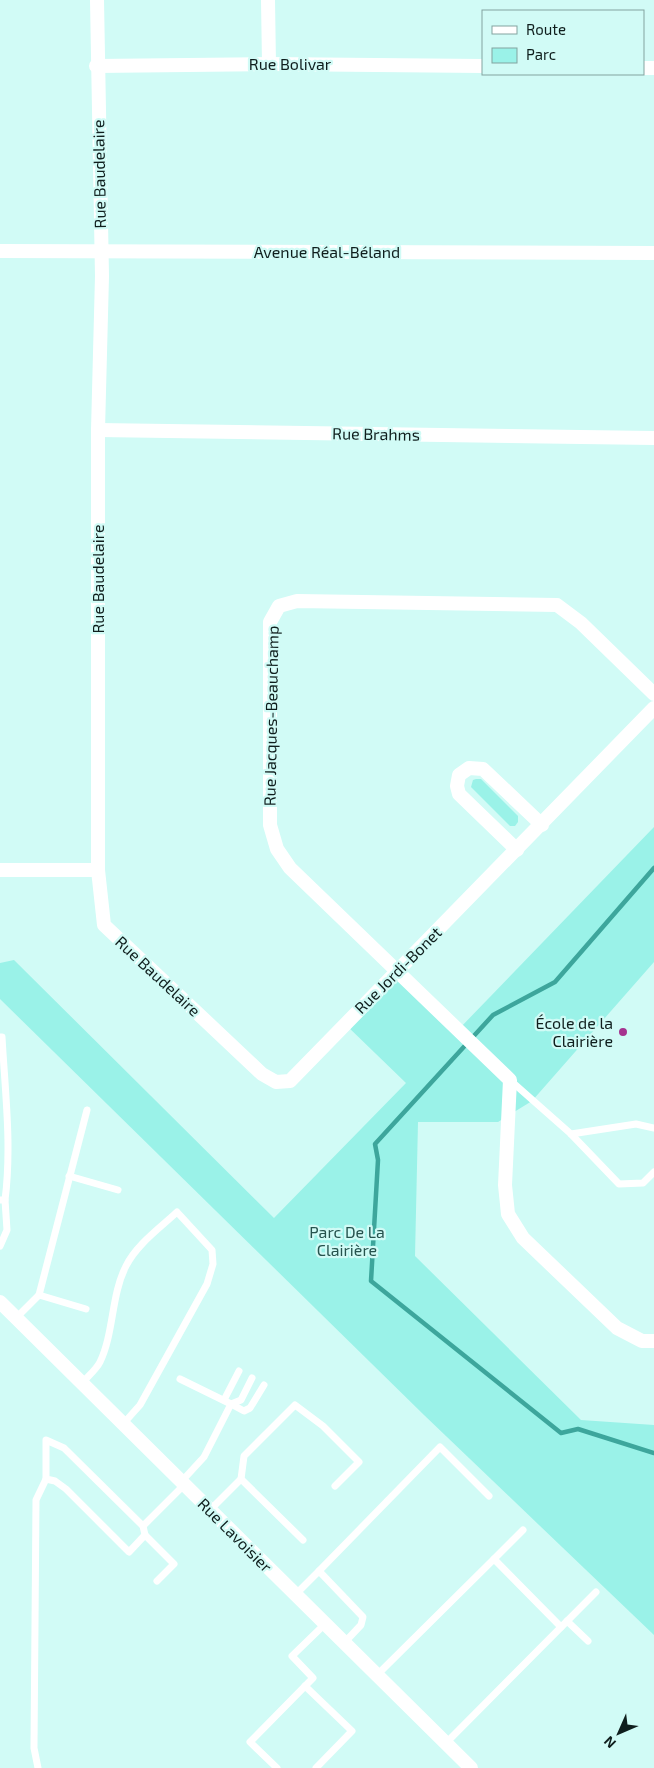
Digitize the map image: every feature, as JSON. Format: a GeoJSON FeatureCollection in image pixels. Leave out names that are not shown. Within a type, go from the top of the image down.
{"type":"FeatureCollection","features":[{"type":"Feature","properties":{"kind":"street","name":"Rue Baudelaire"},"geometry":{"type":"LineString","coordinates":[[97,0],[96,66],[100,250],[98,870],[104,925],[262,1074],[276,1082]]}},
{"type":"Feature","properties":{"kind":"street"},"geometry":{"type":"LineString","coordinates":[[268,0],[269,64]]}},
{"type":"Feature","properties":{"kind":"street","name":"Rue Bolivar"},"geometry":{"type":"LineString","coordinates":[[96,66],[269,64],[482,66]]}},
{"type":"Feature","properties":{"kind":"street","name":"Avenue Réal-Béland"},"geometry":{"type":"LineString","coordinates":[[0,251],[654,253]]}},
{"type":"Feature","properties":{"kind":"street","name":"Rue Brahms"},"geometry":{"type":"LineString","coordinates":[[98,430],[654,438]]}},
{"type":"Feature","properties":{"kind":"street","name":"Rue Jacques-Beauchamp"},"geometry":{"type":"LineString","coordinates":[[510,1080],[290,868],[275,841],[270,825],[270,622],[280,606],[297,601],[557,604],[568,611],[654,694]]}},
{"type":"Feature","properties":{"kind":"street","name":"Rue Jordi-Bonet"},"geometry":{"type":"LineString","coordinates":[[276,1082],[290,1081],[542,825],[654,708]]}},
{"type":"Feature","properties":{"kind":"street"},"geometry":{"type":"LineString","coordinates":[[516,850],[459,794],[457,786],[459,774],[468,768],[483,769],[542,825]]}},
{"type":"Feature","properties":{"kind":"street"},"geometry":{"type":"LineString","coordinates":[[0,870],[98,870]]}},
{"type":"Feature","properties":{"kind":"street"},"geometry":{"type":"LineString","coordinates":[[510,1080],[505,1185],[508,1214],[523,1238],[617,1328],[642,1341],[654,1342]]}},
{"type":"Feature","properties":{"kind":"street","name":"Rue Lavoisier"},"geometry":{"type":"LineString","coordinates":[[0,1302],[471,1768]]}},
{"type":"Feature","properties":{"kind":"lane"},"geometry":{"type":"LineString","coordinates":[[0,1037],[2,1037],[8,1143],[8,1178],[3,1200],[6,1230],[0,1246]]}},
{"type":"Feature","properties":{"kind":"lane"},"geometry":{"type":"LineString","coordinates":[[510,1080],[570,1134],[619,1184],[643,1183],[654,1172]]}},
{"type":"Feature","properties":{"kind":"lane"},"geometry":{"type":"LineString","coordinates":[[16,1318],[38,1294],[87,1110]]}},
{"type":"Feature","properties":{"kind":"lane"},"geometry":{"type":"LineString","coordinates":[[570,1134],[636,1124],[654,1128]]}},
{"type":"Feature","properties":{"kind":"lane"},"geometry":{"type":"LineString","coordinates":[[69,1176],[118,1190]]}},
{"type":"Feature","properties":{"kind":"lane"},"geometry":{"type":"LineString","coordinates":[[82,1382],[93,1372],[102,1356],[118,1289],[126,1266],[140,1247],[176,1212],[212,1250],[212,1264],[206,1284],[145,1397],[123,1424]]}},
{"type":"Feature","properties":{"kind":"lane"},"geometry":{"type":"LineString","coordinates":[[38,1294],[86,1309]]}},
{"type":"Feature","properties":{"kind":"lane"},"geometry":{"type":"LineString","coordinates":[[224,1400],[238,1371]]}},
{"type":"Feature","properties":{"kind":"lane"},"geometry":{"type":"LineString","coordinates":[[143,1526],[204,1457],[232,1404],[241,1400],[252,1378]]}},
{"type":"Feature","properties":{"kind":"lane"},"geometry":{"type":"LineString","coordinates":[[180,1379],[244,1411],[250,1408],[264,1385]]}},
{"type":"Feature","properties":{"kind":"lane"},"geometry":{"type":"LineString","coordinates":[[210,1510],[241,1479],[244,1456],[295,1405],[323,1426],[359,1462],[335,1486]]}},
{"type":"Feature","properties":{"kind":"lane"},"geometry":{"type":"LineString","coordinates":[[38,1768],[34,1748],[36,1500],[46,1479],[46,1440],[64,1448],[143,1526],[145,1535],[174,1564],[157,1582]]}},
{"type":"Feature","properties":{"kind":"lane"},"geometry":{"type":"LineString","coordinates":[[295,1595],[440,1447],[489,1496]]}},
{"type":"Feature","properties":{"kind":"lane"},"geometry":{"type":"LineString","coordinates":[[46,1479],[55,1481],[66,1489],[129,1552],[145,1535]]}},
{"type":"Feature","properties":{"kind":"lane"},"geometry":{"type":"LineString","coordinates":[[241,1479],[303,1540]]}},
{"type":"Feature","properties":{"kind":"lane"},"geometry":{"type":"LineString","coordinates":[[377,1675],[522,1530]]}},
{"type":"Feature","properties":{"kind":"lane"},"geometry":{"type":"LineString","coordinates":[[494,1559],[561,1627]]}},
{"type":"Feature","properties":{"kind":"lane"},"geometry":{"type":"LineString","coordinates":[[319,1571],[363,1617],[361,1625],[344,1643]]}},
{"type":"Feature","properties":{"kind":"lane"},"geometry":{"type":"LineString","coordinates":[[446,1743],[596,1592]]}},
{"type":"Feature","properties":{"kind":"lane"},"geometry":{"type":"LineString","coordinates":[[567,1621],[588,1641]]}},
{"type":"Feature","properties":{"kind":"lane"},"geometry":{"type":"LineString","coordinates":[[277,1768],[250,1742],[313,1678],[292,1656],[324,1624]]}},
{"type":"Feature","properties":{"kind":"lane"},"geometry":{"type":"LineString","coordinates":[[305,1686],[352,1732],[316,1768]]}},
{"type":"Feature","properties":{"kind":"green space"},"geometry":{"type":"Polygon","coordinates":[[[481,779],[518,816],[518,822],[515,826],[510,826],[471,787],[473,780],[481,779]]]}},
{"type":"Feature","properties":{"kind":"green space","name":"Parc De La Clairière"},"geometry":{"type":"Polygon","coordinates":[[[654,827],[654,962],[532,1101],[498,1122],[418,1122],[415,1256],[581,1420],[654,1425],[654,1635],[424,1415],[0,999],[0,963],[14,960],[274,1218],[406,1083],[345,1024],[397,971],[458,1030],[654,827]]]}},
{"type":"Feature","properties":{"kind":"waterway"},"geometry":{"type":"LineString","coordinates":[[654,868],[555,982],[493,1015],[375,1144],[378,1160],[371,1281],[561,1433],[578,1429],[654,1453]]}},
{"type":"Feature","properties":{"kind":"place","name":"École de la Clairière"},"geometry":{"type":"Point","coordinates":[623,1032]}}]}
